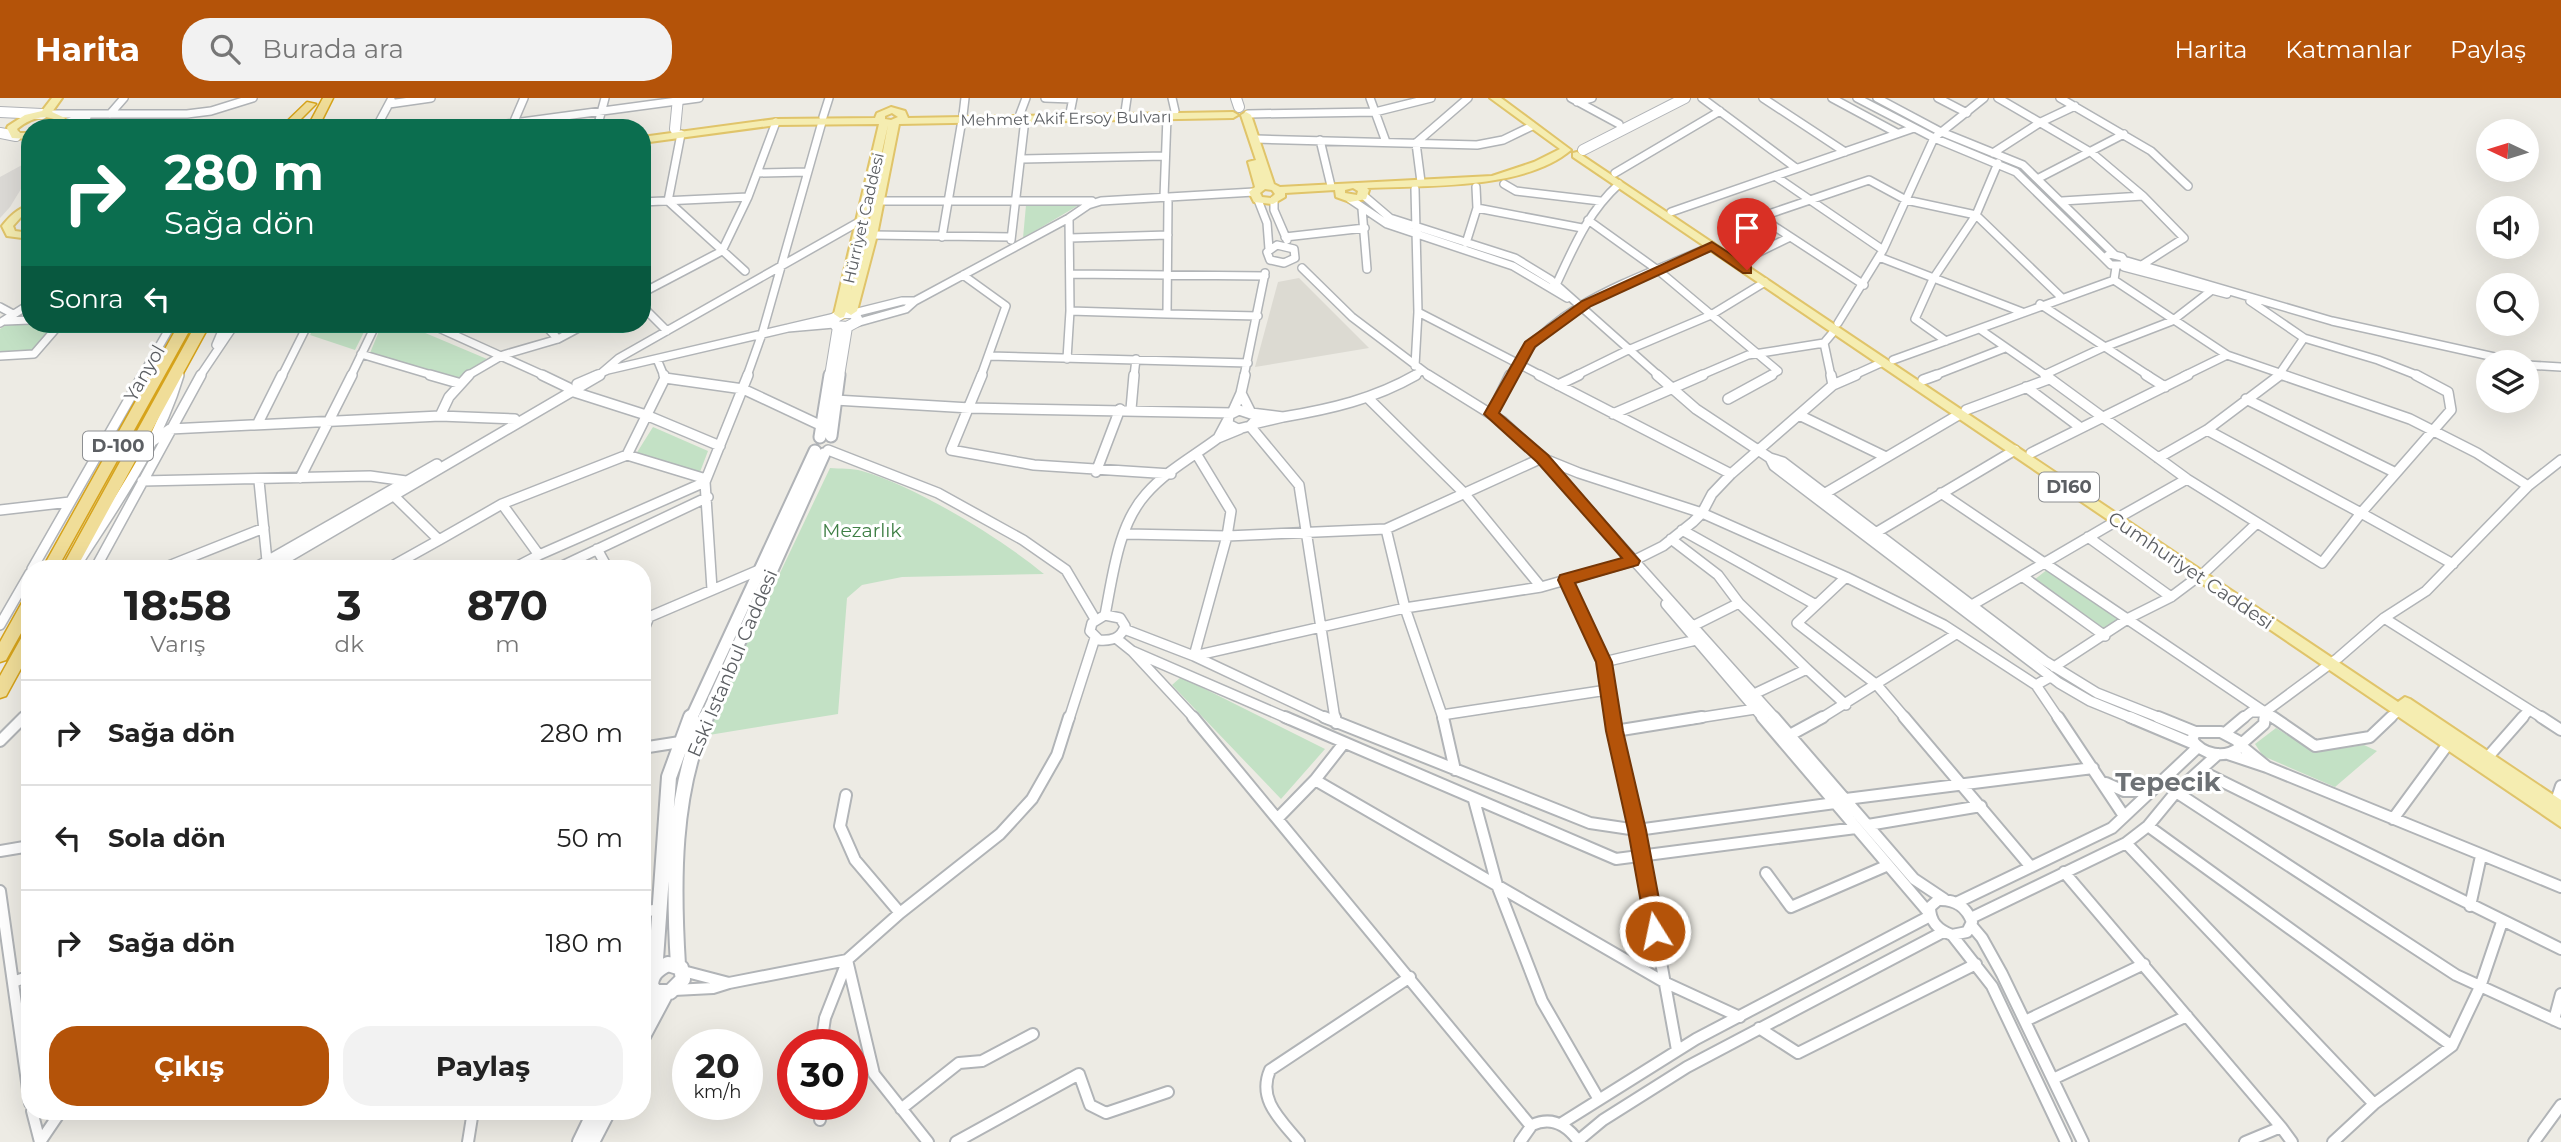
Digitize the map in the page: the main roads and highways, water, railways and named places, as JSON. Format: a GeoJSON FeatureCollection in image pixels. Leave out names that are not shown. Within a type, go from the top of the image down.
{"type":"FeatureCollection","features":[{"type":"Feature","properties":{"kind":"highway"},"geometry":{"type":"LineString","coordinates":[[297,119],[320,101]]}},
{"type":"Feature","properties":{"kind":"highway"},"geometry":{"type":"LineString","coordinates":[[305,119],[320,101]]}},
{"type":"Feature","properties":{"kind":"highway"},"geometry":{"type":"LineString","coordinates":[[315,119],[320,101]]}},
{"type":"Feature","properties":{"kind":"highway"},"geometry":{"type":"LineString","coordinates":[[320,101],[323,119]]}},
{"type":"Feature","properties":{"kind":"highway","name":"D-100"},"geometry":{"type":"LineString","coordinates":[[54,560],[181,333]]}},
{"type":"Feature","properties":{"kind":"highway","name":"D-100"},"geometry":{"type":"LineString","coordinates":[[73,560],[198,333]]}},
{"type":"Feature","properties":{"kind":"highway"},"geometry":{"type":"LineString","coordinates":[[0,656],[21,619]]}},
{"type":"Feature","properties":{"kind":"highway"},"geometry":{"type":"LineString","coordinates":[[0,690],[21,654]]}},
{"type":"Feature","properties":{"kind":"main road"},"geometry":{"type":"LineString","coordinates":[[32,119],[46,114],[57,98]]}},
{"type":"Feature","properties":{"kind":"main road","name":"Hürriyet Caddesi"},"geometry":{"type":"LineString","coordinates":[[824,433],[835,400],[844,320],[872,235],[879,201],[891,117],[890,98]]}},
{"type":"Feature","properties":{"kind":"main road","name":"Hürriyet Caddesi"},"geometry":{"type":"LineString","coordinates":[[824,433],[863,219],[891,117],[900,98]]}},
{"type":"Feature","properties":{"kind":"main road","name":"Cumhuriyet Caddesi"},"geometry":{"type":"LineString","coordinates":[[1495,98],[1532,126],[1575,150]]}},
{"type":"Feature","properties":{"kind":"main road","name":"Cumhuriyet Caddesi"},"geometry":{"type":"LineString","coordinates":[[1505,98],[1575,150],[1743,260],[1837,327]]}},
{"type":"Feature","properties":{"kind":"main road"},"geometry":{"type":"LineString","coordinates":[[1418,186],[1476,187],[1504,184],[1530,176],[1619,124],[1670,98]]}},
{"type":"Feature","properties":{"kind":"main road"},"geometry":{"type":"LineString","coordinates":[[1266,194],[1353,192],[1493,179],[1575,150],[1685,98]]}},
{"type":"Feature","properties":{"kind":"main road"},"geometry":{"type":"LineString","coordinates":[[678,99],[678,131]]}},
{"type":"Feature","properties":{"kind":"main road"},"geometry":{"type":"LineString","coordinates":[[1239,111],[1256,139],[1266,194]]}},
{"type":"Feature","properties":{"kind":"main road"},"geometry":{"type":"LineString","coordinates":[[1239,111],[1266,194]]}},
{"type":"Feature","properties":{"kind":"main road","name":"Mehmet Akif Ersoy Bulvarı"},"geometry":{"type":"LineString","coordinates":[[651,138],[678,131],[764,119],[1023,117],[1239,111]]}},
{"type":"Feature","properties":{"kind":"main road"},"geometry":{"type":"LineString","coordinates":[[0,112],[46,114],[60,119]]}},
{"type":"Feature","properties":{"kind":"main road","name":"Mehmet Akif Ersoy Bulvarı"},"geometry":{"type":"LineString","coordinates":[[1023,117],[1070,113],[1171,114]]}},
{"type":"Feature","properties":{"kind":"main road","name":"Mehmet Akif Ersoy Bulvarı"},"geometry":{"type":"LineString","coordinates":[[651,132],[822,119]]}},
{"type":"Feature","properties":{"kind":"main road"},"geometry":{"type":"LineString","coordinates":[[21,123],[15,125],[11,131],[21,136]]}},
{"type":"Feature","properties":{"kind":"main road"},"geometry":{"type":"LineString","coordinates":[[0,133],[21,137]]}},
{"type":"Feature","properties":{"kind":"main road","name":"Cumhuriyet Caddesi"},"geometry":{"type":"LineString","coordinates":[[1617,178],[1712,246],[1888,361],[2015,450],[2558,806]]}},
{"type":"Feature","properties":{"kind":"main road"},"geometry":{"type":"LineString","coordinates":[[1266,194],[1331,186],[1353,192]]}},
{"type":"Feature","properties":{"kind":"main road"},"geometry":{"type":"LineString","coordinates":[[4,233],[11,219],[21,213]]}},
{"type":"Feature","properties":{"kind":"main road"},"geometry":{"type":"LineString","coordinates":[[0,245],[21,237]]}},
{"type":"Feature","properties":{"kind":"main road","name":"Cumhuriyet Caddesi"},"geometry":{"type":"LineString","coordinates":[[1888,361],[1923,380],[1963,412],[2031,453],[2120,518]]}},
{"type":"Feature","properties":{"kind":"main road"},"geometry":{"type":"LineString","coordinates":[[655,973],[669,777],[680,742],[759,570],[822,452],[824,433]]}},
{"type":"Feature","properties":{"kind":"main road","name":"Eski Istanbul Caddesi"},"geometry":{"type":"LineString","coordinates":[[680,968],[676,905],[685,775],[695,741],[822,452]]}},
{"type":"Feature","properties":{"kind":"main road","name":"Cumhuriyet Caddesi"},"geometry":{"type":"LineString","coordinates":[[2334,661],[2399,710],[2561,820]]}},
{"type":"Feature","properties":{"kind":"main road"},"geometry":{"type":"LineString","coordinates":[[663,966],[680,968],[683,979],[654,998],[651,979],[655,973],[663,966]]}},
{"type":"Feature","properties":{"kind":"main road"},"geometry":{"type":"LineString","coordinates":[[580,1142],[591,1120]]}},
{"type":"Feature","properties":{"kind":"main road"},"geometry":{"type":"LineString","coordinates":[[592,1142],[603,1120]]}},
{"type":"Feature","properties":{"kind":"district","name":"Tepecik"},"geometry":{"type":"Point","coordinates":[2168,782]}},
{"type":"Feature","properties":{"kind":"park label","name":"Mezarlık"},"geometry":{"type":"Point","coordinates":[862,530]}}]}
